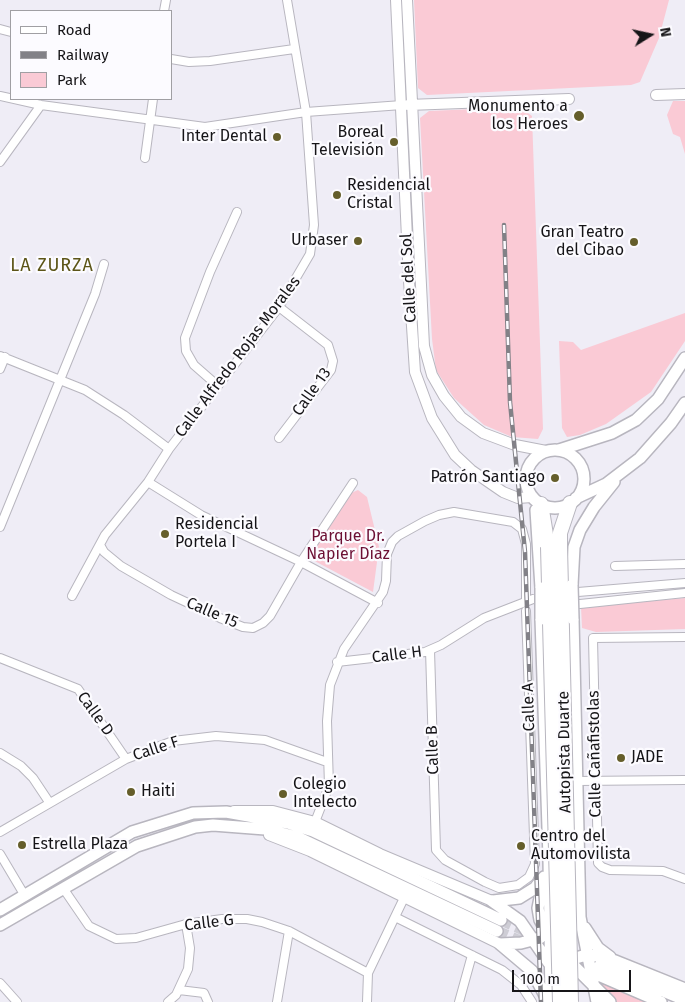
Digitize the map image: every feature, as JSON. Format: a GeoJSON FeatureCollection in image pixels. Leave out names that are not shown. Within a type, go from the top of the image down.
{"type":"FeatureCollection","features":[{"type":"Feature","properties":{"kind":"highway","name":"Autopista Duarte"},"geometry":{"type":"LineString","coordinates":[[536,501],[561,547],[571,1002]]}},
{"type":"Feature","properties":{"kind":"highway","name":"Autopista Duarte"},"geometry":{"type":"LineString","coordinates":[[560,1002],[561,526],[573,501]]}},
{"type":"Feature","properties":{"kind":"main road","name":"Calle del Sol"},"geometry":{"type":"LineString","coordinates":[[396,0],[415,372],[432,418],[455,455],[470,470],[503,492],[518,498],[536,501]]}},
{"type":"Feature","properties":{"kind":"main road","name":"Calle del Sol"},"geometry":{"type":"LineString","coordinates":[[406,0],[413,104],[424,346],[432,375],[444,396],[461,417],[482,433],[515,445],[546,451]]}},
{"type":"Feature","properties":{"kind":"main road"},"geometry":{"type":"LineString","coordinates":[[656,95],[685,94]]}},
{"type":"Feature","properties":{"kind":"main road"},"geometry":{"type":"LineString","coordinates":[[402,105],[569,99]]}},
{"type":"Feature","properties":{"kind":"main road"},"geometry":{"type":"LineString","coordinates":[[409,281],[421,281]]}},
{"type":"Feature","properties":{"kind":"main road"},"geometry":{"type":"LineString","coordinates":[[550,1002],[548,803],[533,614],[540,588],[539,539],[536,501],[527,488],[526,472],[534,458],[546,451],[559,450],[612,433],[636,420],[658,400],[685,358]]}},
{"type":"Feature","properties":{"kind":"main road"},"geometry":{"type":"LineString","coordinates":[[597,1002],[576,917],[580,900],[572,619],[575,589],[561,547],[587,518],[620,475],[654,443],[685,403]]}},
{"type":"Feature","properties":{"kind":"main road"},"geometry":{"type":"LineString","coordinates":[[559,450],[575,458],[583,473],[583,482],[573,501]]}},
{"type":"Feature","properties":{"kind":"main road"},"geometry":{"type":"LineString","coordinates":[[536,501],[556,508],[573,501],[620,475]]}},
{"type":"Feature","properties":{"kind":"main road"},"geometry":{"type":"LineString","coordinates":[[0,910],[132,832],[193,813],[273,811],[315,822],[380,854],[492,901],[512,913],[579,1002]]}},
{"type":"Feature","properties":{"kind":"main road"},"geometry":{"type":"LineString","coordinates":[[0,926],[137,846],[195,827],[231,826],[265,829],[297,837],[499,926],[312,831],[288,823],[226,812]]}},
{"type":"Feature","properties":{"kind":"main road"},"geometry":{"type":"LineString","coordinates":[[231,826],[277,837],[500,944],[532,971],[550,1002]]}},
{"type":"Feature","properties":{"kind":"main road"},"geometry":{"type":"LineString","coordinates":[[549,858],[538,908],[540,920],[569,961],[610,1002]]}},
{"type":"Feature","properties":{"kind":"main road"},"geometry":{"type":"LineString","coordinates":[[492,901],[511,901],[527,894],[545,873]]}},
{"type":"Feature","properties":{"kind":"main road"},"geometry":{"type":"LineString","coordinates":[[548,915],[553,920],[559,922],[576,917]]}},
{"type":"Feature","properties":{"kind":"main road"},"geometry":{"type":"LineString","coordinates":[[500,944],[534,941],[549,935],[576,917]]}},
{"type":"Feature","properties":{"kind":"main road"},"geometry":{"type":"LineString","coordinates":[[576,917],[592,941],[616,961]]}},
{"type":"Feature","properties":{"kind":"main road"},"geometry":{"type":"LineString","coordinates":[[550,1002],[557,975],[569,961],[586,955],[603,956],[685,989]]}},
{"type":"Feature","properties":{"kind":"main road"},"geometry":{"type":"LineString","coordinates":[[661,1002],[598,969],[685,1000]]}},
{"type":"Feature","properties":{"kind":"street","name":"Calle Alfredo Rojas Morales"},"geometry":{"type":"LineString","coordinates":[[72,596],[105,535],[148,482],[169,450],[279,307],[307,262],[314,235],[306,112],[287,0]]}},
{"type":"Feature","properties":{"kind":"street"},"geometry":{"type":"LineString","coordinates":[[172,59],[189,62],[210,61],[294,49]]}},
{"type":"Feature","properties":{"kind":"street"},"geometry":{"type":"LineString","coordinates":[[18,100],[41,105],[205,127],[306,112],[402,105]]}},
{"type":"Feature","properties":{"kind":"street"},"geometry":{"type":"LineString","coordinates":[[145,158],[153,100]]}},
{"type":"Feature","properties":{"kind":"street"},"geometry":{"type":"LineString","coordinates":[[0,162],[41,105]]}},
{"type":"Feature","properties":{"kind":"street"},"geometry":{"type":"LineString","coordinates":[[218,386],[194,366],[186,351],[185,338],[210,272],[237,212]]}},
{"type":"Feature","properties":{"kind":"street"},"geometry":{"type":"LineString","coordinates":[[0,527],[2,517],[95,294],[104,264]]}},
{"type":"Feature","properties":{"kind":"street","name":"Calle 13"},"geometry":{"type":"LineString","coordinates":[[279,307],[328,345],[333,361],[331,370],[279,438]]}},
{"type":"Feature","properties":{"kind":"street"},"geometry":{"type":"LineString","coordinates":[[0,369],[2,356],[85,390],[124,414],[169,450]]}},
{"type":"Feature","properties":{"kind":"street"},"geometry":{"type":"LineString","coordinates":[[148,482],[201,515],[301,562],[378,602],[344,649],[337,662],[330,685],[328,786],[315,822]]}},
{"type":"Feature","properties":{"kind":"street","name":"Calle 15"},"geometry":{"type":"LineString","coordinates":[[100,545],[104,552],[121,566],[171,595],[220,618],[244,627],[253,628],[263,623],[270,616],[301,562],[353,483]]}},
{"type":"Feature","properties":{"kind":"street","name":"Calle H"},"geometry":{"type":"LineString","coordinates":[[337,662],[430,650],[473,624],[529,600],[524,534],[519,525],[514,522],[454,512],[439,515],[425,521],[398,536],[388,548],[386,581],[378,602]]}},
{"type":"Feature","properties":{"kind":"street"},"geometry":{"type":"LineString","coordinates":[[614,566],[685,564]]}},
{"type":"Feature","properties":{"kind":"street"},"geometry":{"type":"LineString","coordinates":[[575,589],[685,584]]}},
{"type":"Feature","properties":{"kind":"street"},"geometry":{"type":"LineString","coordinates":[[580,604],[685,593]]}},
{"type":"Feature","properties":{"kind":"street"},"geometry":{"type":"LineString","coordinates":[[506,610],[533,614]]}},
{"type":"Feature","properties":{"kind":"street","name":"Calle A"},"geometry":{"type":"LineString","coordinates":[[436,850],[445,860],[499,888],[518,885],[529,876],[535,864],[532,803],[533,614]]}},
{"type":"Feature","properties":{"kind":"street","name":"Calle Cañafistolas"},"geometry":{"type":"LineString","coordinates":[[685,637],[594,638],[596,857],[602,868],[610,870],[663,871],[685,879]]}},
{"type":"Feature","properties":{"kind":"street","name":"Calle B"},"geometry":{"type":"LineString","coordinates":[[430,650],[436,850]]}},
{"type":"Feature","properties":{"kind":"street","name":"Calle D"},"geometry":{"type":"LineString","coordinates":[[0,658],[78,689],[126,759]]}},
{"type":"Feature","properties":{"kind":"street","name":"Calle F"},"geometry":{"type":"LineString","coordinates":[[0,832],[126,759],[173,741],[216,736],[265,740],[327,762]]}},
{"type":"Feature","properties":{"kind":"street"},"geometry":{"type":"LineString","coordinates":[[0,753],[21,766],[33,778],[49,802]]}},
{"type":"Feature","properties":{"kind":"street"},"geometry":{"type":"LineString","coordinates":[[577,782],[685,780]]}},
{"type":"Feature","properties":{"kind":"street"},"geometry":{"type":"LineString","coordinates":[[532,803],[548,803]]}},
{"type":"Feature","properties":{"kind":"street"},"geometry":{"type":"LineString","coordinates":[[0,854],[24,896]]}},
{"type":"Feature","properties":{"kind":"street","name":"Calle G"},"geometry":{"type":"LineString","coordinates":[[63,888],[89,926],[116,938],[136,938],[186,924],[222,919],[247,919],[289,931],[368,973]]}},
{"type":"Feature","properties":{"kind":"street"},"geometry":{"type":"LineString","coordinates":[[367,1002],[368,973],[404,898]]}},
{"type":"Feature","properties":{"kind":"street"},"geometry":{"type":"LineString","coordinates":[[395,917],[502,970],[521,985],[532,1002]]}},
{"type":"Feature","properties":{"kind":"street"},"geometry":{"type":"LineString","coordinates":[[168,1002],[179,990],[188,969],[190,948],[186,924]]}},
{"type":"Feature","properties":{"kind":"street"},"geometry":{"type":"LineString","coordinates":[[277,1002],[289,931]]}},
{"type":"Feature","properties":{"kind":"street"},"geometry":{"type":"LineString","coordinates":[[459,1002],[472,954]]}},
{"type":"Feature","properties":{"kind":"street"},"geometry":{"type":"LineString","coordinates":[[0,983],[18,1002]]}},
{"type":"Feature","properties":{"kind":"street"},"geometry":{"type":"LineString","coordinates":[[179,990],[204,993],[208,1002]]}},
{"type":"Feature","properties":{"kind":"green space"},"geometry":{"type":"Polygon","coordinates":[[[414,0],[669,0],[659,38],[640,82],[631,85],[427,95],[418,88],[414,0]]]}},
{"type":"Feature","properties":{"kind":"green space"},"geometry":{"type":"Polygon","coordinates":[[[673,101],[685,101],[685,154],[680,137],[673,134],[667,115],[673,101]]]}},
{"type":"Feature","properties":{"kind":"green space"},"geometry":{"type":"Polygon","coordinates":[[[520,107],[532,116],[543,429],[538,439],[512,437],[484,425],[454,398],[436,370],[432,339],[420,118],[429,111],[520,107]]]}},
{"type":"Feature","properties":{"kind":"green space"},"geometry":{"type":"Polygon","coordinates":[[[685,313],[685,341],[651,392],[606,424],[580,435],[567,437],[562,428],[559,341],[573,342],[581,350],[685,313]]]}},
{"type":"Feature","properties":{"kind":"green space","name":"Parque Dr. Napier Díaz"},"geometry":{"type":"Polygon","coordinates":[[[358,490],[367,497],[379,547],[373,592],[307,557],[340,498],[358,490]]]}},
{"type":"Feature","properties":{"kind":"green space"},"geometry":{"type":"Polygon","coordinates":[[[685,598],[685,629],[596,632],[582,628],[581,607],[685,598]]]}},
{"type":"Feature","properties":{"kind":"green space"},"geometry":{"type":"Polygon","coordinates":[[[595,978],[651,1002],[616,1002],[595,978]]]}},
{"type":"Feature","properties":{"kind":"tunnel"},"geometry":{"type":"LineString","coordinates":[[501,920],[530,933]]}},
{"type":"Feature","properties":{"kind":"tunnel"},"geometry":{"type":"LineString","coordinates":[[497,931],[525,943]]}},
{"type":"Feature","properties":{"kind":"railway"},"geometry":{"type":"LineString","coordinates":[[504,225],[510,402],[525,552],[541,1002]]}},
{"type":"Feature","properties":{"kind":"place","name":"Monumento a los Heroes"},"geometry":{"type":"Point","coordinates":[579,116]}},
{"type":"Feature","properties":{"kind":"place","name":"Inter Dental"},"geometry":{"type":"Point","coordinates":[277,137]}},
{"type":"Feature","properties":{"kind":"place","name":"Boreal Televisión"},"geometry":{"type":"Point","coordinates":[394,142]}},
{"type":"Feature","properties":{"kind":"place","name":"Residencial Cristal"},"geometry":{"type":"Point","coordinates":[337,195]}},
{"type":"Feature","properties":{"kind":"place","name":"Urbaser"},"geometry":{"type":"Point","coordinates":[358,241]}},
{"type":"Feature","properties":{"kind":"place","name":"Gran Teatro del Cibao"},"geometry":{"type":"Point","coordinates":[634,242]}},
{"type":"Feature","properties":{"kind":"place","name":"Patrón Santiago"},"geometry":{"type":"Point","coordinates":[555,478]}},
{"type":"Feature","properties":{"kind":"place","name":"Residencial Portela I"},"geometry":{"type":"Point","coordinates":[165,534]}},
{"type":"Feature","properties":{"kind":"place","name":"JADE"},"geometry":{"type":"Point","coordinates":[621,758]}},
{"type":"Feature","properties":{"kind":"place","name":"Haiti"},"geometry":{"type":"Point","coordinates":[131,792]}},
{"type":"Feature","properties":{"kind":"place","name":"Colegio Intelecto"},"geometry":{"type":"Point","coordinates":[283,794]}},
{"type":"Feature","properties":{"kind":"place","name":"Estrella Plaza"},"geometry":{"type":"Point","coordinates":[22,845]}},
{"type":"Feature","properties":{"kind":"place","name":"Centro del Automovilista"},"geometry":{"type":"Point","coordinates":[521,846]}},
{"type":"Feature","properties":{"kind":"district","name":"LA ZURZA"},"geometry":{"type":"Point","coordinates":[52,266]}}]}
